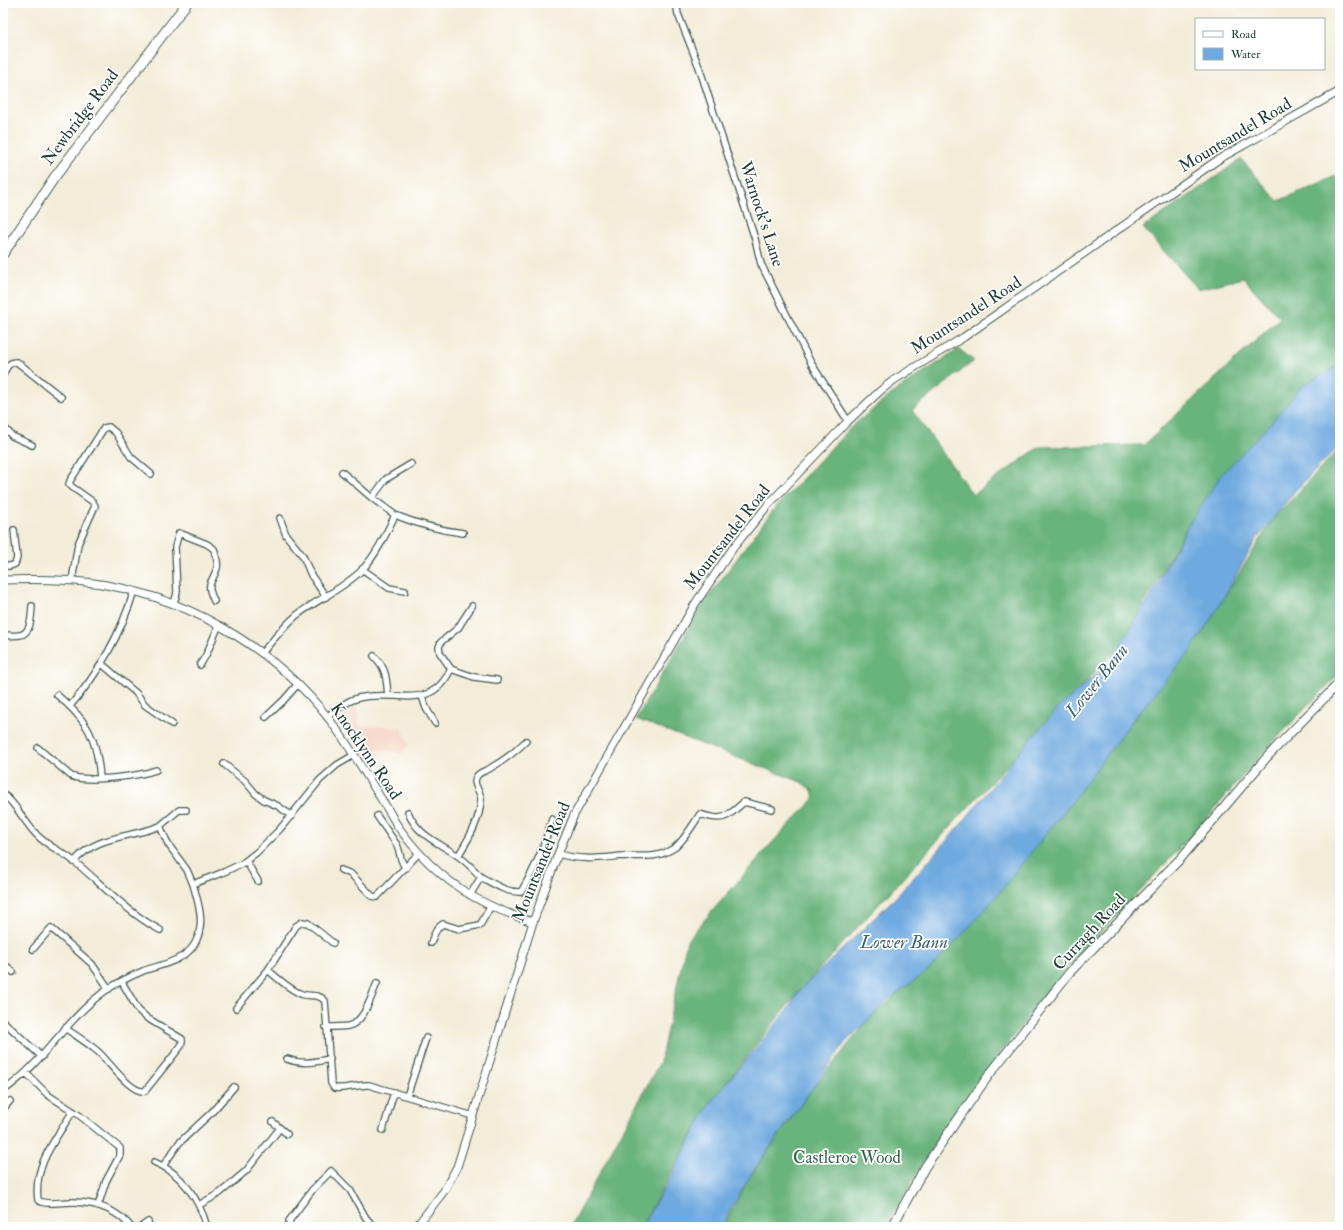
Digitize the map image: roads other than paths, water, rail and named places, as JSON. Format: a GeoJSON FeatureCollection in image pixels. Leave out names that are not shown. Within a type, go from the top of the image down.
{"type":"FeatureCollection","features":[{"type":"Feature","properties":{"kind":"highway","name":"Newbridge Road"},"geometry":{"type":"LineString","coordinates":[[3,254],[54,178],[187,3]]}},
{"type":"Feature","properties":{"kind":"main road","name":"Curragh Road"},"geometry":{"type":"LineString","coordinates":[[892,1227],[925,1167],[989,1075],[1070,972],[1181,858],[1267,757],[1340,682]]}},
{"type":"Feature","properties":{"kind":"street","name":"Warnock's Lane"},"geometry":{"type":"LineString","coordinates":[[676,3],[678,14],[704,82],[755,239],[761,264],[811,363],[848,421]]}},
{"type":"Feature","properties":{"kind":"street","name":"Mountsandel Road"},"geometry":{"type":"LineString","coordinates":[[416,1227],[444,1191],[462,1154],[533,922],[574,815],[695,604],[734,548],[768,505],[848,421],[894,380],[964,337],[1219,159],[1340,91]]}},
{"type":"Feature","properties":{"kind":"street"},"geometry":{"type":"LineString","coordinates":[[3,375],[10,363],[13,361],[17,362],[61,397]]}},
{"type":"Feature","properties":{"kind":"street"},"geometry":{"type":"LineString","coordinates":[[3,426],[12,436],[32,445]]}},
{"type":"Feature","properties":{"kind":"street"},"geometry":{"type":"LineString","coordinates":[[72,581],[78,544],[95,506],[93,502],[69,484],[104,428],[110,427],[116,433],[131,457],[151,474]]}},
{"type":"Feature","properties":{"kind":"street"},"geometry":{"type":"LineString","coordinates":[[372,498],[386,479],[411,464]]}},
{"type":"Feature","properties":{"kind":"street"},"geometry":{"type":"LineString","coordinates":[[342,472],[394,515],[438,529],[463,533]]}},
{"type":"Feature","properties":{"kind":"street"},"geometry":{"type":"LineString","coordinates":[[262,653],[280,632],[297,616],[343,585],[362,569],[382,542],[394,515]]}},
{"type":"Feature","properties":{"kind":"street"},"geometry":{"type":"LineString","coordinates":[[280,518],[286,534],[303,556],[311,576],[326,597]]}},
{"type":"Feature","properties":{"kind":"street"},"geometry":{"type":"LineString","coordinates":[[3,566],[15,564],[17,558],[14,530]]}},
{"type":"Feature","properties":{"kind":"street"},"geometry":{"type":"LineString","coordinates":[[173,604],[177,592],[175,547],[179,533],[207,544],[214,549],[218,567],[210,582],[209,590],[214,601]]}},
{"type":"Feature","properties":{"kind":"street"},"geometry":{"type":"LineString","coordinates":[[362,569],[389,588],[405,591]]}},
{"type":"Feature","properties":{"kind":"street","name":"Knocklynn Road"},"geometry":{"type":"LineString","coordinates":[[3,580],[72,581],[106,585],[134,591],[173,604],[219,625],[262,653],[298,684],[340,734],[398,828],[420,853],[447,879],[470,895],[491,906],[533,922]]}},
{"type":"Feature","properties":{"kind":"street"},"geometry":{"type":"LineString","coordinates":[[70,706],[86,687],[102,664],[122,623],[134,591]]}},
{"type":"Feature","properties":{"kind":"street"},"geometry":{"type":"LineString","coordinates":[[3,635],[21,635],[25,632],[31,622],[32,606]]}},
{"type":"Feature","properties":{"kind":"street"},"geometry":{"type":"LineString","coordinates":[[472,606],[458,628],[441,642],[439,647],[440,653],[451,669],[474,677],[496,680]]}},
{"type":"Feature","properties":{"kind":"street"},"geometry":{"type":"LineString","coordinates":[[200,665],[219,625]]}},
{"type":"Feature","properties":{"kind":"street"},"geometry":{"type":"LineString","coordinates":[[374,656],[381,663],[386,672],[388,695]]}},
{"type":"Feature","properties":{"kind":"street"},"geometry":{"type":"LineString","coordinates":[[102,664],[136,693],[151,710],[172,724]]}},
{"type":"Feature","properties":{"kind":"street"},"geometry":{"type":"LineString","coordinates":[[327,717],[342,705],[360,697],[388,695],[422,696],[434,691],[446,680],[451,669]]}},
{"type":"Feature","properties":{"kind":"street"},"geometry":{"type":"LineString","coordinates":[[266,718],[298,684]]}},
{"type":"Feature","properties":{"kind":"street"},"geometry":{"type":"LineString","coordinates":[[57,695],[80,716],[91,733],[97,753],[100,778]]}},
{"type":"Feature","properties":{"kind":"street"},"geometry":{"type":"LineString","coordinates":[[422,696],[426,708],[435,723]]}},
{"type":"Feature","properties":{"kind":"street"},"geometry":{"type":"LineString","coordinates":[[458,856],[472,834],[477,819],[480,796],[475,783],[476,778],[479,774],[516,752],[526,741]]}},
{"type":"Feature","properties":{"kind":"street"},"geometry":{"type":"LineString","coordinates":[[38,748],[71,776],[77,779],[131,775],[156,770]]}},
{"type":"Feature","properties":{"kind":"street"},"geometry":{"type":"LineString","coordinates":[[193,884],[224,872],[246,861],[268,842],[292,816],[320,780],[332,769],[354,755]]}},
{"type":"Feature","properties":{"kind":"street"},"geometry":{"type":"LineString","coordinates":[[224,764],[245,781],[256,794],[264,800],[278,806],[292,816]]}},
{"type":"Feature","properties":{"kind":"street"},"geometry":{"type":"LineString","coordinates":[[3,794],[9,798],[26,823],[40,838],[74,862],[149,924],[160,930]]}},
{"type":"Feature","properties":{"kind":"street"},"geometry":{"type":"LineString","coordinates":[[558,854],[592,859],[629,856],[649,857],[661,855],[676,847],[700,814],[713,819],[727,817],[744,802],[772,809]]}},
{"type":"Feature","properties":{"kind":"street"},"geometry":{"type":"LineString","coordinates":[[74,862],[92,846],[103,841],[138,834],[160,826],[179,810],[186,810]]}},
{"type":"Feature","properties":{"kind":"street"},"geometry":{"type":"LineString","coordinates":[[408,812],[416,826],[436,844],[458,856],[472,867],[481,878],[502,888],[516,892],[521,892],[534,870],[542,852],[552,819]]}},
{"type":"Feature","properties":{"kind":"street"},"geometry":{"type":"LineString","coordinates":[[377,816],[397,845],[401,863],[406,868]]}},
{"type":"Feature","properties":{"kind":"street"},"geometry":{"type":"LineString","coordinates":[[3,1091],[26,1073],[42,1057],[65,1028],[82,1010],[109,989],[141,972],[175,960],[184,955],[193,947],[199,936],[202,925],[193,884],[188,870],[168,844],[160,826]]}},
{"type":"Feature","properties":{"kind":"street"},"geometry":{"type":"LineString","coordinates":[[341,870],[351,874],[372,896],[377,896],[420,853]]}},
{"type":"Feature","properties":{"kind":"street"},"geometry":{"type":"LineString","coordinates":[[246,861],[258,881]]}},
{"type":"Feature","properties":{"kind":"street"},"geometry":{"type":"LineString","coordinates":[[470,895],[481,878]]}},
{"type":"Feature","properties":{"kind":"street"},"geometry":{"type":"LineString","coordinates":[[431,943],[440,926],[444,924],[459,929],[480,924],[491,906]]}},
{"type":"Feature","properties":{"kind":"street"},"geometry":{"type":"LineString","coordinates":[[236,1008],[268,970],[296,926],[302,922],[308,923],[332,943]]}},
{"type":"Feature","properties":{"kind":"street"},"geometry":{"type":"LineString","coordinates":[[33,949],[51,928],[92,964],[109,989]]}},
{"type":"Feature","properties":{"kind":"street"},"geometry":{"type":"LineString","coordinates":[[4,966],[13,972]]}},
{"type":"Feature","properties":{"kind":"street"},"geometry":{"type":"LineString","coordinates":[[268,970],[299,993],[316,995],[322,997],[325,1001],[331,1083],[334,1088],[339,1089],[361,1084],[369,1085],[473,1116]]}},
{"type":"Feature","properties":{"kind":"street"},"geometry":{"type":"LineString","coordinates":[[65,1028],[96,1050],[127,1082],[138,1091],[145,1091],[181,1046],[182,1039],[147,1018],[138,1010],[122,982]]}},
{"type":"Feature","properties":{"kind":"street"},"geometry":{"type":"LineString","coordinates":[[326,1027],[349,1026],[358,1022],[362,1017],[376,983]]}},
{"type":"Feature","properties":{"kind":"street"},"geometry":{"type":"LineString","coordinates":[[3,1021],[42,1057]]}},
{"type":"Feature","properties":{"kind":"street"},"geometry":{"type":"LineString","coordinates":[[407,1096],[426,1038]]}},
{"type":"Feature","properties":{"kind":"street"},"geometry":{"type":"LineString","coordinates":[[287,1059],[311,1063],[330,1059]]}},
{"type":"Feature","properties":{"kind":"street"},"geometry":{"type":"LineString","coordinates":[[26,1073],[48,1095],[73,1111],[120,1148],[120,1155],[106,1181],[98,1206]]}},
{"type":"Feature","properties":{"kind":"street"},"geometry":{"type":"LineString","coordinates":[[163,1166],[179,1143],[212,1112],[234,1087]]}},
{"type":"Feature","properties":{"kind":"street"},"geometry":{"type":"LineString","coordinates":[[383,1130],[394,1092]]}},
{"type":"Feature","properties":{"kind":"street"},"geometry":{"type":"LineString","coordinates":[[3,1109],[10,1101]]}},
{"type":"Feature","properties":{"kind":"street"},"geometry":{"type":"LineString","coordinates":[[73,1111],[47,1151],[40,1173],[38,1200],[44,1203],[74,1202],[98,1206],[121,1216],[131,1227]]}},
{"type":"Feature","properties":{"kind":"street"},"geometry":{"type":"LineString","coordinates":[[273,1122],[287,1134]]}},
{"type":"Feature","properties":{"kind":"street"},"geometry":{"type":"LineString","coordinates":[[199,1205],[220,1193],[246,1171],[280,1128]]}},
{"type":"Feature","properties":{"kind":"street"},"geometry":{"type":"LineString","coordinates":[[154,1162],[163,1166],[186,1184],[199,1205],[207,1227]]}},
{"type":"Feature","properties":{"kind":"street"},"geometry":{"type":"LineString","coordinates":[[290,1227],[289,1221],[314,1189],[331,1171],[350,1190],[366,1218],[374,1227]]}},
{"type":"Feature","properties":{"kind":"street"},"geometry":{"type":"LineString","coordinates":[[141,1227],[148,1222]]}},
{"type":"Feature","properties":{"kind":"water","name":"Lower Bann"},"geometry":{"type":"Polygon","coordinates":[[[1340,365],[1340,445],[1295,491],[1256,540],[1216,611],[1189,653],[1134,718],[1074,799],[985,910],[929,970],[889,999],[845,1043],[755,1168],[722,1227],[641,1227],[669,1180],[710,1103],[786,1012],[800,990],[898,895],[958,828],[1022,749],[1058,708],[1108,664],[1149,599],[1189,524],[1222,474],[1269,425],[1302,386],[1340,365]]]}},
{"type":"Feature","properties":{"kind":"park label","name":"Castleroe Wood"},"geometry":{"type":"Point","coordinates":[847,1157]}}]}
